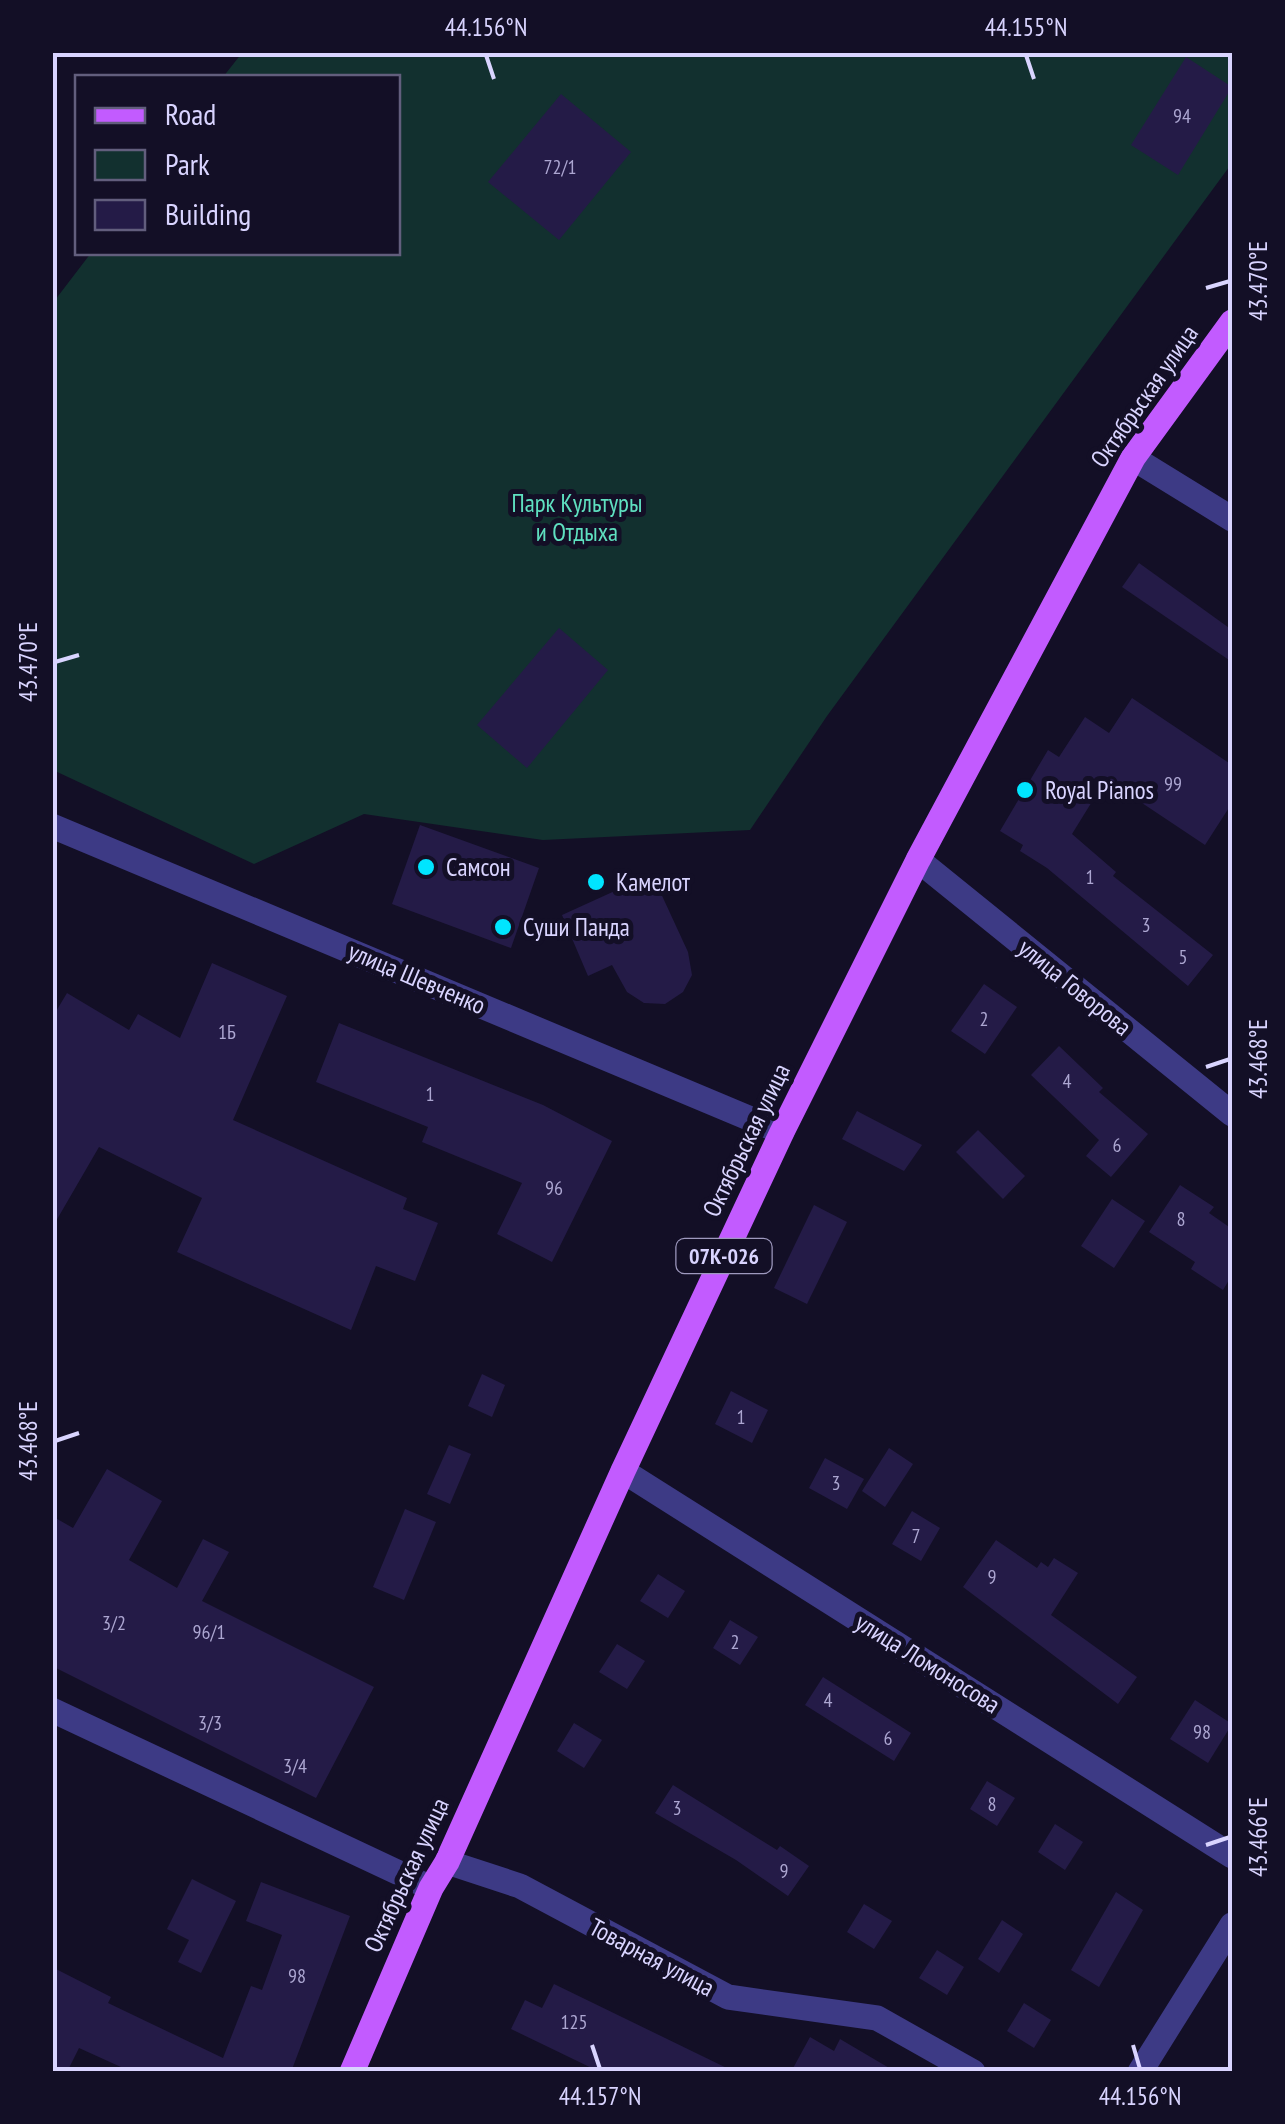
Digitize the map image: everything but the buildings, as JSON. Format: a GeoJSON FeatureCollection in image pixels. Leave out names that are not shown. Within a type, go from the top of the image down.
{"type":"FeatureCollection","features":[{"type":"Feature","properties":{"kind":"main road","name":"Октябрьская улица"},"geometry":{"type":"LineString","coordinates":[[352,2072],[431,1888],[623,1471],[782,1132],[918,860],[1133,458],[1232,322]]}},
{"type":"Feature","properties":{"kind":"street"},"geometry":{"type":"LineString","coordinates":[[1133,458],[1232,519]]}},
{"type":"Feature","properties":{"kind":"street","name":"улица Шевченко"},"geometry":{"type":"LineString","coordinates":[[52,826],[782,1132]]}},
{"type":"Feature","properties":{"kind":"street","name":"улица Говорова"},"geometry":{"type":"LineString","coordinates":[[918,860],[1232,1114]]}},
{"type":"Feature","properties":{"kind":"street","name":"улица Ломоносова"},"geometry":{"type":"LineString","coordinates":[[623,1471],[1232,1856]]}},
{"type":"Feature","properties":{"kind":"street"},"geometry":{"type":"LineString","coordinates":[[52,1710],[431,1888]]}},
{"type":"Feature","properties":{"kind":"street","name":"Товарная улица"},"geometry":{"type":"LineString","coordinates":[[446,1862],[520,1886],[728,1998],[877,2018],[973,2072]]}},
{"type":"Feature","properties":{"kind":"street"},"geometry":{"type":"LineString","coordinates":[[1140,2072],[1232,1926]]}},
{"type":"Feature","properties":{"kind":"green space","name":"Парк Культуры и Отдыха"},"geometry":{"type":"Polygon","coordinates":[[[242,53],[1232,53],[1232,163],[827,716],[750,830],[543,840],[364,814],[254,864],[53,770],[52,304],[89,255],[400,255],[400,75],[225,75],[242,53]]]}},
{"type":"Feature","properties":{"kind":"place","name":"Royal Pianos"},"geometry":{"type":"Point","coordinates":[1025,790]}},
{"type":"Feature","properties":{"kind":"place","name":"Самсон"},"geometry":{"type":"Point","coordinates":[426,867]}},
{"type":"Feature","properties":{"kind":"place","name":"Камелот"},"geometry":{"type":"Point","coordinates":[596,882]}},
{"type":"Feature","properties":{"kind":"place","name":"Суши Панда"},"geometry":{"type":"Point","coordinates":[503,927]}}]}
